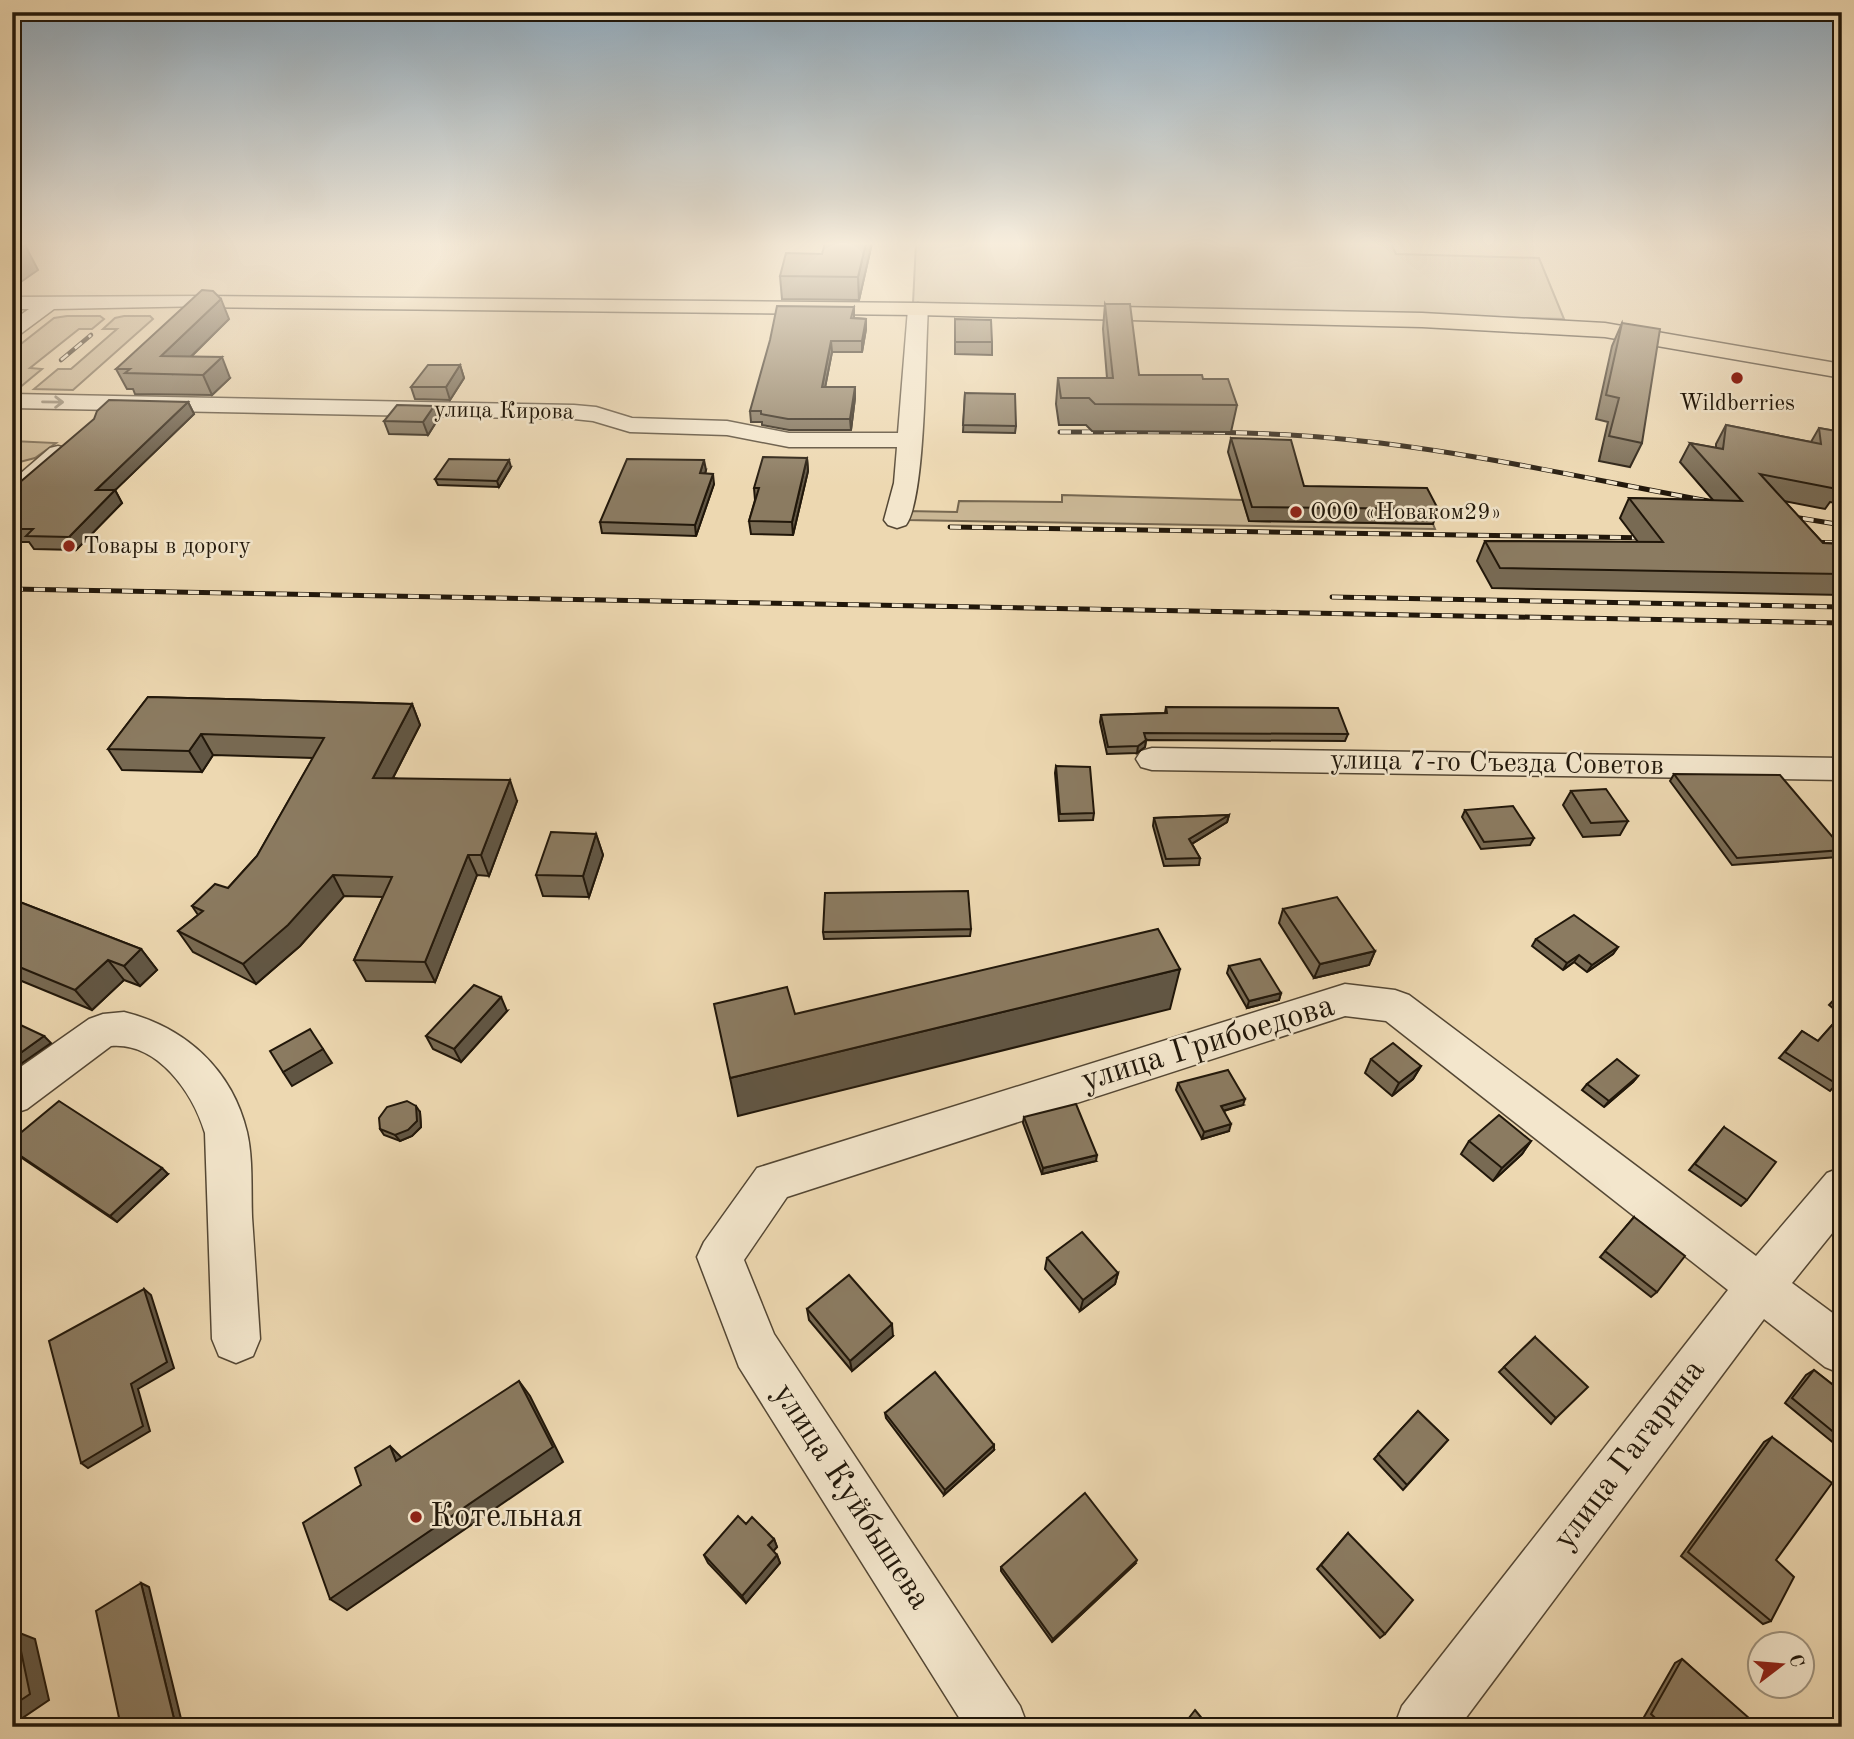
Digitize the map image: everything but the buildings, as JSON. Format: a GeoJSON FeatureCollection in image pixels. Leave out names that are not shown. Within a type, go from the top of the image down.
{"type":"FeatureCollection","features":[{"type":"Feature","properties":{"kind":"main road"},"geometry":{"type":"LineString","coordinates":[[1517,324],[1624,332],[1842,371]]}},
{"type":"Feature","properties":{"kind":"street"},"geometry":{"type":"LineString","coordinates":[[897,520],[906,483],[917,324]]}},
{"type":"Feature","properties":{"kind":"street"},"geometry":{"type":"LineString","coordinates":[[92,413],[113,385]]}},
{"type":"Feature","properties":{"kind":"street","name":"улица Кирова"},"geometry":{"type":"LineString","coordinates":[[12,401],[92,413],[574,412],[596,414],[630,425],[727,428],[789,440],[909,440]]}},
{"type":"Feature","properties":{"kind":"street"},"geometry":{"type":"LineString","coordinates":[[12,480],[27,481],[73,440]]}},
{"type":"Feature","properties":{"kind":"street","name":"улица 7-го Съезда Советов"},"geometry":{"type":"LineString","coordinates":[[1152,759],[1842,769]]}},
{"type":"Feature","properties":{"kind":"street","name":"улица Грибоедова"},"geometry":{"type":"LineString","coordinates":[[720,1258],[772,1182],[1345,1000],[1395,1006],[1842,1350]]}},
{"type":"Feature","properties":{"kind":"street"},"geometry":{"type":"LineString","coordinates":[[12,1096],[103,1030],[112,1028],[133,1029],[161,1044],[201,1078],[222,1113],[226,1133],[236,1339]]}},
{"type":"Feature","properties":{"kind":"street","name":"улица Гагарина"},"geometry":{"type":"LineString","coordinates":[[1423,1727],[1759,1287],[1842,1187]]}},
{"type":"Feature","properties":{"kind":"street","name":"улица Куйбышева"},"geometry":{"type":"LineString","coordinates":[[720,1258],[756,1350],[999,1727]]}},
{"type":"Feature","properties":{"kind":"shaded area"},"geometry":{"type":"Polygon","coordinates":[[[46,324],[98,324],[92,329],[79,329],[30,368],[42,369],[18,389],[12,389],[12,351],[46,324]]]}},
{"type":"Feature","properties":{"kind":"shaded area"},"geometry":{"type":"Polygon","coordinates":[[[108,324],[147,324],[73,390],[34,389],[58,369],[71,369],[117,329],[103,329],[108,324]]]}},
{"type":"Feature","properties":{"kind":"shaded area"},"geometry":{"type":"Polygon","coordinates":[[[12,441],[56,443],[35,458],[12,464],[12,441]]]}},
{"type":"Feature","properties":{"kind":"shaded area"},"geometry":{"type":"Polygon","coordinates":[[[1062,495],[1243,500],[1249,521],[1433,524],[1435,529],[906,520],[907,511],[957,512],[959,501],[1062,502],[1062,495]]]}},
{"type":"Feature","properties":{"kind":"railway"},"geometry":{"type":"LineString","coordinates":[[61,360],[91,335]]}},
{"type":"Feature","properties":{"kind":"railway"},"geometry":{"type":"LineString","coordinates":[[1060,432],[1263,434],[1380,443],[1477,457],[1719,503]]}},
{"type":"Feature","properties":{"kind":"railway"},"geometry":{"type":"LineString","coordinates":[[1781,515],[1842,525]]}},
{"type":"Feature","properties":{"kind":"railway"},"geometry":{"type":"LineString","coordinates":[[950,527],[1653,538]]}},
{"type":"Feature","properties":{"kind":"railway"},"geometry":{"type":"LineString","coordinates":[[1803,542],[1842,543]]}},
{"type":"Feature","properties":{"kind":"railway"},"geometry":{"type":"LineString","coordinates":[[12,589],[1842,623]]}},
{"type":"Feature","properties":{"kind":"railway"},"geometry":{"type":"LineString","coordinates":[[1332,597],[1842,607]]}},
{"type":"Feature","properties":{"kind":"place","name":"Wildberries"},"geometry":{"type":"Point","coordinates":[1737,378]}},
{"type":"Feature","properties":{"kind":"place","name":"ООО «Новаком29»"},"geometry":{"type":"Point","coordinates":[1296,512]}},
{"type":"Feature","properties":{"kind":"place","name":"Товары в дорогу"},"geometry":{"type":"Point","coordinates":[69,546]}},
{"type":"Feature","properties":{"kind":"place","name":"Котельная"},"geometry":{"type":"Point","coordinates":[416,1517]}}]}
